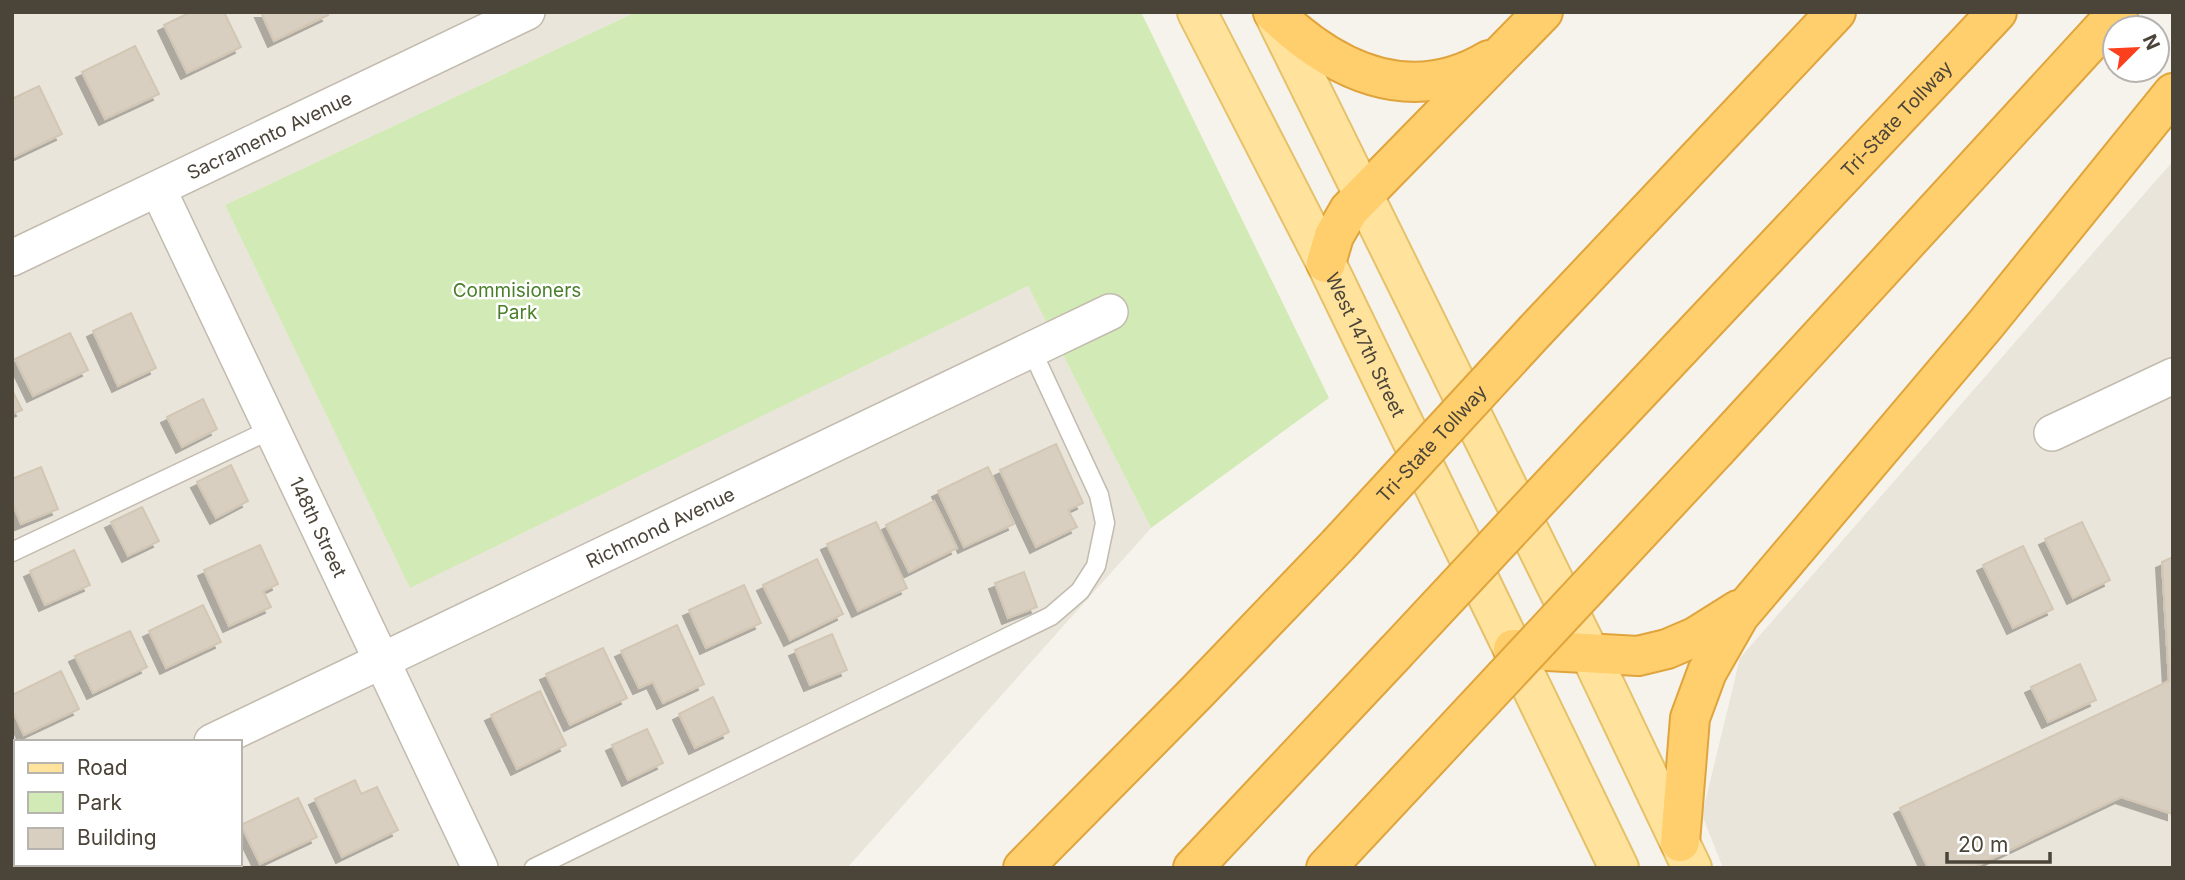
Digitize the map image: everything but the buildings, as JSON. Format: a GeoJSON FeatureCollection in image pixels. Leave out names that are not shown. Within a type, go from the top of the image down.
{"type":"FeatureCollection","features":[{"type":"Feature","properties":{"kind":"highway"},"geometry":{"type":"LineString","coordinates":[[1273,12],[1320,52],[1349,68],[1380,78],[1415,81],[1448,77],[1479,65],[1508,47]]}},
{"type":"Feature","properties":{"kind":"highway"},"geometry":{"type":"LineString","coordinates":[[1326,263],[1339,226],[1362,195],[1543,12]]}},
{"type":"Feature","properties":{"kind":"highway","name":"Tri-State Tollway"},"geometry":{"type":"LineString","coordinates":[[1023,868],[1198,692],[1338,545],[1536,330],[1836,12]]}},
{"type":"Feature","properties":{"kind":"highway","name":"Tri-State Tollway"},"geometry":{"type":"LineString","coordinates":[[1193,868],[1997,12]]}},
{"type":"Feature","properties":{"kind":"highway"},"geometry":{"type":"LineString","coordinates":[[1326,868],[1717,449],[2118,12]]}},
{"type":"Feature","properties":{"kind":"highway"},"geometry":{"type":"LineString","coordinates":[[1686,855],[1690,718],[1707,672],[1748,603],[1901,426],[2173,93]]}},
{"type":"Feature","properties":{"kind":"highway"},"geometry":{"type":"LineString","coordinates":[[1513,649],[1638,656],[1667,649],[1709,630],[1748,603]]}},
{"type":"Feature","properties":{"kind":"main road","name":"West 147th Street"},"geometry":{"type":"LineString","coordinates":[[1197,12],[1326,263],[1619,868]]}},
{"type":"Feature","properties":{"kind":"main road"},"geometry":{"type":"LineString","coordinates":[[1273,12],[1590,653],[1686,855]]}},
{"type":"Feature","properties":{"kind":"street","name":"Sacramento Avenue"},"geometry":{"type":"LineString","coordinates":[[12,258],[527,12]]}},
{"type":"Feature","properties":{"kind":"street","name":"148th Street"},"geometry":{"type":"LineString","coordinates":[[158,189],[480,868]]}},
{"type":"Feature","properties":{"kind":"street","name":"Richmond Avenue"},"geometry":{"type":"LineString","coordinates":[[216,740],[1110,313]]}},
{"type":"Feature","properties":{"kind":"street"},"geometry":{"type":"LineString","coordinates":[[2052,433],[2173,376]]}},
{"type":"Feature","properties":{"kind":"lane"},"geometry":{"type":"LineString","coordinates":[[534,868],[1051,617],[1080,591],[1096,566],[1105,523],[1100,495],[1032,351]]}},
{"type":"Feature","properties":{"kind":"lane"},"geometry":{"type":"LineString","coordinates":[[12,552],[272,429]]}},
{"type":"Feature","properties":{"kind":"shaded area"},"geometry":{"type":"Polygon","coordinates":[[[12,12],[636,12],[225,205],[410,587],[1028,286],[1151,528],[847,868],[12,868],[12,12]]]}},
{"type":"Feature","properties":{"kind":"shaded area"},"geometry":{"type":"Polygon","coordinates":[[[2173,161],[2173,868],[1723,868],[1702,815],[1740,658],[2173,161]]]}},
{"type":"Feature","properties":{"kind":"green space","name":"Commisioners Park"},"geometry":{"type":"Polygon","coordinates":[[[636,12],[1141,12],[1329,398],[1151,528],[1028,286],[410,588],[225,205],[636,12]]]}}]}
